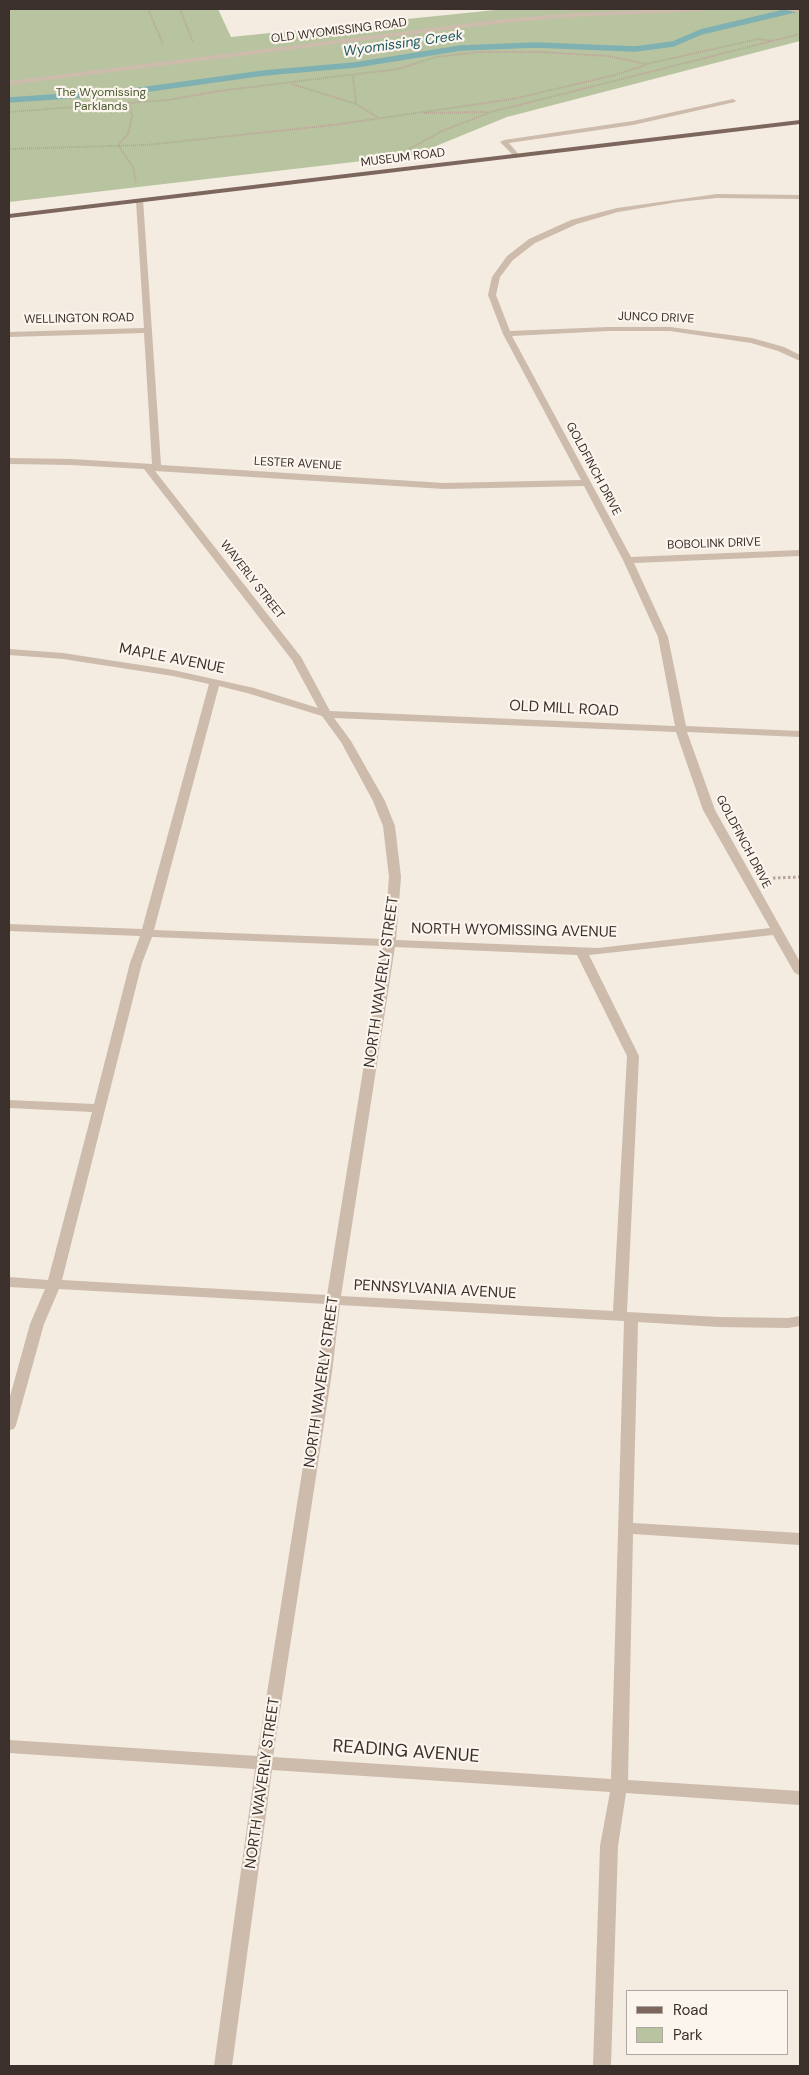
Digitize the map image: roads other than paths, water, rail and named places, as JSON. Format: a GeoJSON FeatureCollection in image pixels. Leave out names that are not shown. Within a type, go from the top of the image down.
{"type":"FeatureCollection","features":[{"type":"Feature","properties":{"kind":"main road","name":"MUSEUM ROAD"},"geometry":{"type":"LineString","coordinates":[[9,216],[800,122]]}},
{"type":"Feature","properties":{"kind":"street","name":"OLD WYOMISSING ROAD"},"geometry":{"type":"LineString","coordinates":[[9,83],[504,21],[703,9]]}},
{"type":"Feature","properties":{"kind":"street"},"geometry":{"type":"LineString","coordinates":[[788,9],[800,11]]}},
{"type":"Feature","properties":{"kind":"street"},"geometry":{"type":"LineString","coordinates":[[516,156],[504,142],[633,123],[733,101]]}},
{"type":"Feature","properties":{"kind":"street","name":"GOLDFINCH DRIVE"},"geometry":{"type":"LineString","coordinates":[[800,197],[717,196],[658,203],[597,215],[550,232],[520,249],[496,276],[492,296],[507,334],[628,560],[662,638],[681,730],[710,810],[800,972]]}},
{"type":"Feature","properties":{"kind":"street"},"geometry":{"type":"LineString","coordinates":[[140,201],[149,330],[152,469]]}},
{"type":"Feature","properties":{"kind":"street","name":"JUNCO DRIVE"},"geometry":{"type":"LineString","coordinates":[[507,334],[608,329],[670,330],[715,334],[752,341],[781,349],[800,358]]}},
{"type":"Feature","properties":{"kind":"street","name":"WELLINGTON ROAD"},"geometry":{"type":"LineString","coordinates":[[9,334],[149,330]]}},
{"type":"Feature","properties":{"kind":"street","name":"LESTER AVENUE"},"geometry":{"type":"LineString","coordinates":[[9,460],[71,462],[152,469],[444,486],[586,483]]}},
{"type":"Feature","properties":{"kind":"street","name":"WAVERLY STREET"},"geometry":{"type":"LineString","coordinates":[[152,469],[297,659],[326,714]]}},
{"type":"Feature","properties":{"kind":"street","name":"BOBOLINK DRIVE"},"geometry":{"type":"LineString","coordinates":[[628,560],[800,553]]}},
{"type":"Feature","properties":{"kind":"street","name":"MAPLE AVENUE"},"geometry":{"type":"LineString","coordinates":[[9,652],[118,664],[215,682],[250,690],[326,714]]}},
{"type":"Feature","properties":{"kind":"street"},"geometry":{"type":"LineString","coordinates":[[9,1425],[37,1324],[54,1285],[136,963],[147,933],[215,682]]}},
{"type":"Feature","properties":{"kind":"street","name":"OLD MILL ROAD"},"geometry":{"type":"LineString","coordinates":[[326,714],[800,734]]}},
{"type":"Feature","properties":{"kind":"street","name":"NORTH WAVERLY STREET"},"geometry":{"type":"LineString","coordinates":[[223,2066],[252,1863],[264,1763],[389,944],[395,877],[389,826],[371,784],[346,741],[326,714]]}},
{"type":"Feature","properties":{"kind":"street","name":"NORTH WYOMISSING AVENUE"},"geometry":{"type":"LineString","coordinates":[[9,927],[581,951],[633,949],[777,931]]}},
{"type":"Feature","properties":{"kind":"street"},"geometry":{"type":"LineString","coordinates":[[581,951],[633,1056],[625,1317],[626,1528],[619,1787],[609,1846],[602,2066]]}},
{"type":"Feature","properties":{"kind":"street"},"geometry":{"type":"LineString","coordinates":[[9,1104],[100,1108]]}},
{"type":"Feature","properties":{"kind":"street","name":"PENNSYLVANIA AVENUE"},"geometry":{"type":"LineString","coordinates":[[9,1282],[719,1322],[788,1323],[800,1321]]}},
{"type":"Feature","properties":{"kind":"street"},"geometry":{"type":"LineString","coordinates":[[626,1528],[800,1539]]}},
{"type":"Feature","properties":{"kind":"street","name":"READING AVENUE"},"geometry":{"type":"LineString","coordinates":[[9,1746],[800,1798]]}},
{"type":"Feature","properties":{"kind":"waterway","name":"Wyomissing Creek"},"geometry":{"type":"LineString","coordinates":[[9,100],[127,92],[264,73],[355,65],[461,48],[536,45],[635,49],[673,44],[701,32],[798,9]]}},
{"type":"Feature","properties":{"kind":"park label","name":"The Wyomissing Parklands"},"geometry":{"type":"Point","coordinates":[101,100]}}]}
